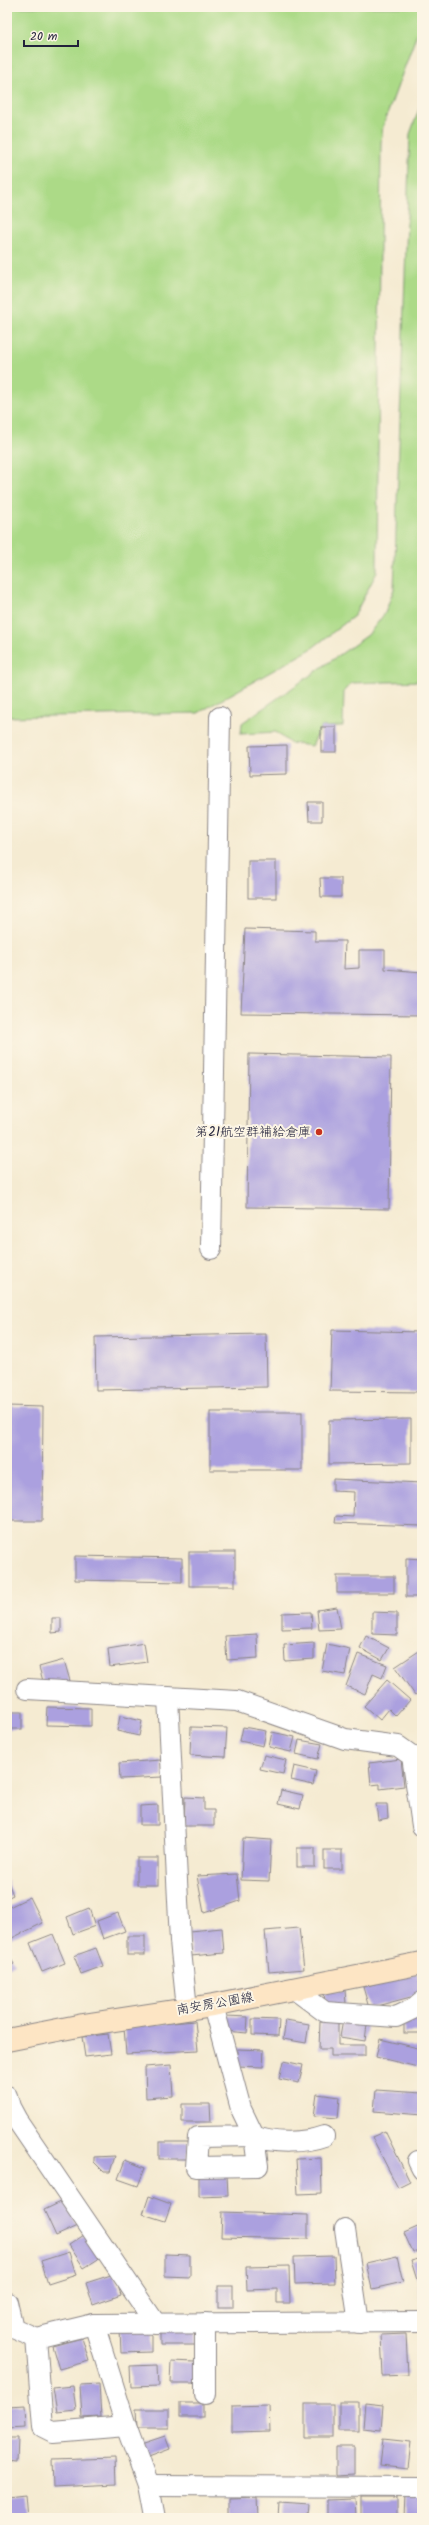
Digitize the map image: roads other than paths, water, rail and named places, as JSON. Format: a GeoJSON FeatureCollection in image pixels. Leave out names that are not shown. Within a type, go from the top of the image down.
{"type":"FeatureCollection","features":[{"type":"Feature","properties":{"kind":"main road","name":"南安房公園線"},"geometry":{"type":"LineString","coordinates":[[7,2040],[83,2025],[213,2005],[422,1963]]}},
{"type":"Feature","properties":{"kind":"street"},"geometry":{"type":"LineString","coordinates":[[211,1249],[220,717]]}},
{"type":"Feature","properties":{"kind":"street"},"geometry":{"type":"LineString","coordinates":[[27,1689],[237,1701],[345,1739],[398,1746],[412,1756],[422,1826]]}},
{"type":"Feature","properties":{"kind":"street"},"geometry":{"type":"LineString","coordinates":[[168,1697],[180,1941],[187,2009]]}},
{"type":"Feature","properties":{"kind":"street"},"geometry":{"type":"LineString","coordinates":[[294,1989],[325,2012],[396,2017],[415,2008],[422,2002]]}},
{"type":"Feature","properties":{"kind":"street"},"geometry":{"type":"LineString","coordinates":[[213,2005],[241,2109],[254,2136],[262,2139],[312,2140],[324,2136]]}},
{"type":"Feature","properties":{"kind":"street"},"geometry":{"type":"LineString","coordinates":[[8,2105],[156,2324]]}},
{"type":"Feature","properties":{"kind":"street"},"geometry":{"type":"LineString","coordinates":[[345,2229],[359,2323]]}},
{"type":"Feature","properties":{"kind":"street"},"geometry":{"type":"LineString","coordinates":[[7,2302],[12,2328],[36,2338],[94,2324],[422,2322]]}},
{"type":"Feature","properties":{"kind":"street"},"geometry":{"type":"LineString","coordinates":[[205,2323],[205,2394]]}},
{"type":"Feature","properties":{"kind":"street"},"geometry":{"type":"LineString","coordinates":[[94,2324],[126,2426],[148,2486],[154,2518]]}},
{"type":"Feature","properties":{"kind":"street"},"geometry":{"type":"LineString","coordinates":[[36,2338],[42,2427],[53,2432],[126,2426]]}},
{"type":"Feature","properties":{"kind":"street"},"geometry":{"type":"LineString","coordinates":[[148,2486],[422,2487]]}},
{"type":"Feature","properties":{"kind":"place","name":"第21航空群補給倉庫"},"geometry":{"type":"Point","coordinates":[319,1132]}}]}
